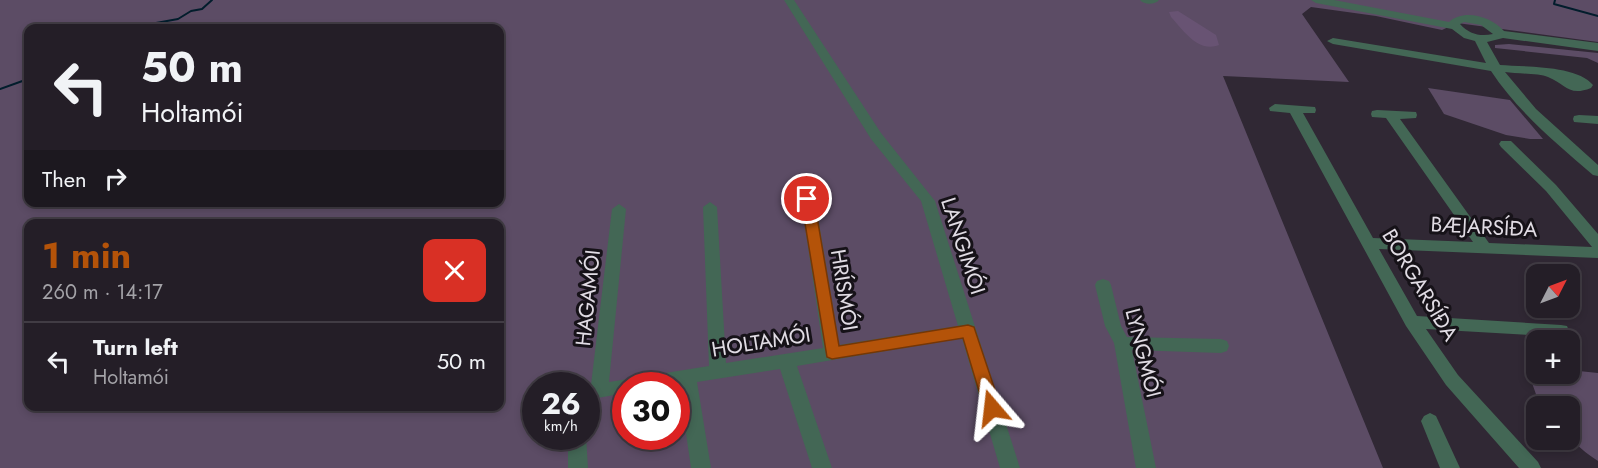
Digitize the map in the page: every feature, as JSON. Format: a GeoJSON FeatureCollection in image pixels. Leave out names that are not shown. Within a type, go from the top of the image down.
{"type":"FeatureCollection","features":[{"type":"Feature","properties":{"kind":"street","name":"LANGIMÓI"},"geometry":{"type":"LineString","coordinates":[[789,0],[817,38],[876,137],[917,184],[928,201],[1010,468]]}},
{"type":"Feature","properties":{"kind":"street"},"geometry":{"type":"LineString","coordinates":[[1145,0],[1154,0]]}},
{"type":"Feature","properties":{"kind":"street"},"geometry":{"type":"LineString","coordinates":[[1316,0],[1455,26],[1465,34],[1480,39],[1493,39],[1499,34]]}},
{"type":"Feature","properties":{"kind":"street"},"geometry":{"type":"LineString","coordinates":[[1455,26],[1454,23],[1459,19],[1472,19],[1490,24],[1499,34],[1598,47]]}},
{"type":"Feature","properties":{"kind":"street"},"geometry":{"type":"LineString","coordinates":[[1480,39],[1496,68],[1549,129],[1598,172]]}},
{"type":"Feature","properties":{"kind":"street"},"geometry":{"type":"LineString","coordinates":[[1333,41],[1435,59],[1552,74]]}},
{"type":"Feature","properties":{"kind":"street","name":"BORGARSÍÐA"},"geometry":{"type":"LineString","coordinates":[[1275,108],[1302,109],[1369,243],[1412,322],[1452,380],[1531,468]]}},
{"type":"Feature","properties":{"kind":"street"},"geometry":{"type":"LineString","coordinates":[[1411,115],[1384,114],[1485,248]]}},
{"type":"Feature","properties":{"kind":"street"},"geometry":{"type":"LineString","coordinates":[[1579,120],[1598,120]]}},
{"type":"Feature","properties":{"kind":"street"},"geometry":{"type":"LineString","coordinates":[[1506,144],[1551,188],[1598,244]]}},
{"type":"Feature","properties":{"kind":"street","name":"HRÍSMÓI"},"geometry":{"type":"LineString","coordinates":[[807,199],[832,353]]}},
{"type":"Feature","properties":{"kind":"street"},"geometry":{"type":"LineString","coordinates":[[710,207],[718,372]]}},
{"type":"Feature","properties":{"kind":"street","name":"HAGAMÓI"},"geometry":{"type":"LineString","coordinates":[[596,372],[619,209]]}},
{"type":"Feature","properties":{"kind":"street","name":"BÆJARSÍÐA"},"geometry":{"type":"LineString","coordinates":[[1369,243],[1598,253]]}},
{"type":"Feature","properties":{"kind":"street","name":"LYNGMÓI"},"geometry":{"type":"LineString","coordinates":[[1103,285],[1113,326],[1122,343],[1146,468]]}},
{"type":"Feature","properties":{"kind":"street"},"geometry":{"type":"LineString","coordinates":[[1412,322],[1526,332]]}},
{"type":"Feature","properties":{"kind":"street","name":"HOLTAMÓI"},"geometry":{"type":"LineString","coordinates":[[690,376],[968,331]]}},
{"type":"Feature","properties":{"kind":"street"},"geometry":{"type":"LineString","coordinates":[[1122,343],[1221,346]]}},
{"type":"Feature","properties":{"kind":"street"},"geometry":{"type":"LineString","coordinates":[[786,360],[822,468]]}},
{"type":"Feature","properties":{"kind":"street"},"geometry":{"type":"LineString","coordinates":[[690,396],[701,468]]}},
{"type":"Feature","properties":{"kind":"street"},"geometry":{"type":"LineString","coordinates":[[1430,421],[1450,468]]}},
{"type":"Feature","properties":{"kind":"street"},"geometry":{"type":"LineString","coordinates":[[577,450],[578,468]]}},
{"type":"Feature","properties":{"kind":"shaded area"},"geometry":{"type":"Polygon","coordinates":[[[0,0],[1598,0],[1598,42],[1457,23],[1442,30],[1376,16],[1311,7],[1302,14],[1349,82],[1223,76],[1383,468],[0,468],[0,0]]]}},
{"type":"Feature","properties":{"kind":"shaded area"},"geometry":{"type":"Polygon","coordinates":[[[1178,11],[1216,35],[1219,45],[1204,46],[1192,39],[1169,12],[1178,11]]]}},
{"type":"Feature","properties":{"kind":"shaded area"},"geometry":{"type":"Polygon","coordinates":[[[1509,44],[1598,53],[1598,63],[1587,58],[1495,48],[1495,45],[1509,44]]]}},
{"type":"Feature","properties":{"kind":"shaded area"},"geometry":{"type":"Polygon","coordinates":[[[1428,88],[1510,100],[1543,139],[1506,135],[1444,114],[1428,88]]]}},
{"type":"Feature","properties":{"kind":"shaded area"},"geometry":{"type":"Polygon","coordinates":[[[1580,371],[1598,373],[1598,461],[1580,447],[1580,396],[1537,396],[1532,384],[1580,384],[1580,371]]]}},
{"type":"Feature","properties":{"kind":"waterway"},"geometry":{"type":"LineString","coordinates":[[155,24],[178,19],[191,11],[202,9],[212,0]]}},
{"type":"Feature","properties":{"kind":"waterway"},"geometry":{"type":"LineString","coordinates":[[1555,0],[1554,4],[1598,16]]}},
{"type":"Feature","properties":{"kind":"waterway"},"geometry":{"type":"LineString","coordinates":[[0,89],[24,80]]}},
{"type":"Feature","properties":{"kind":"route"},"geometry":{"type":"LineString","coordinates":[[807,199],[832,353],[968,331],[992,408]]}}]}
